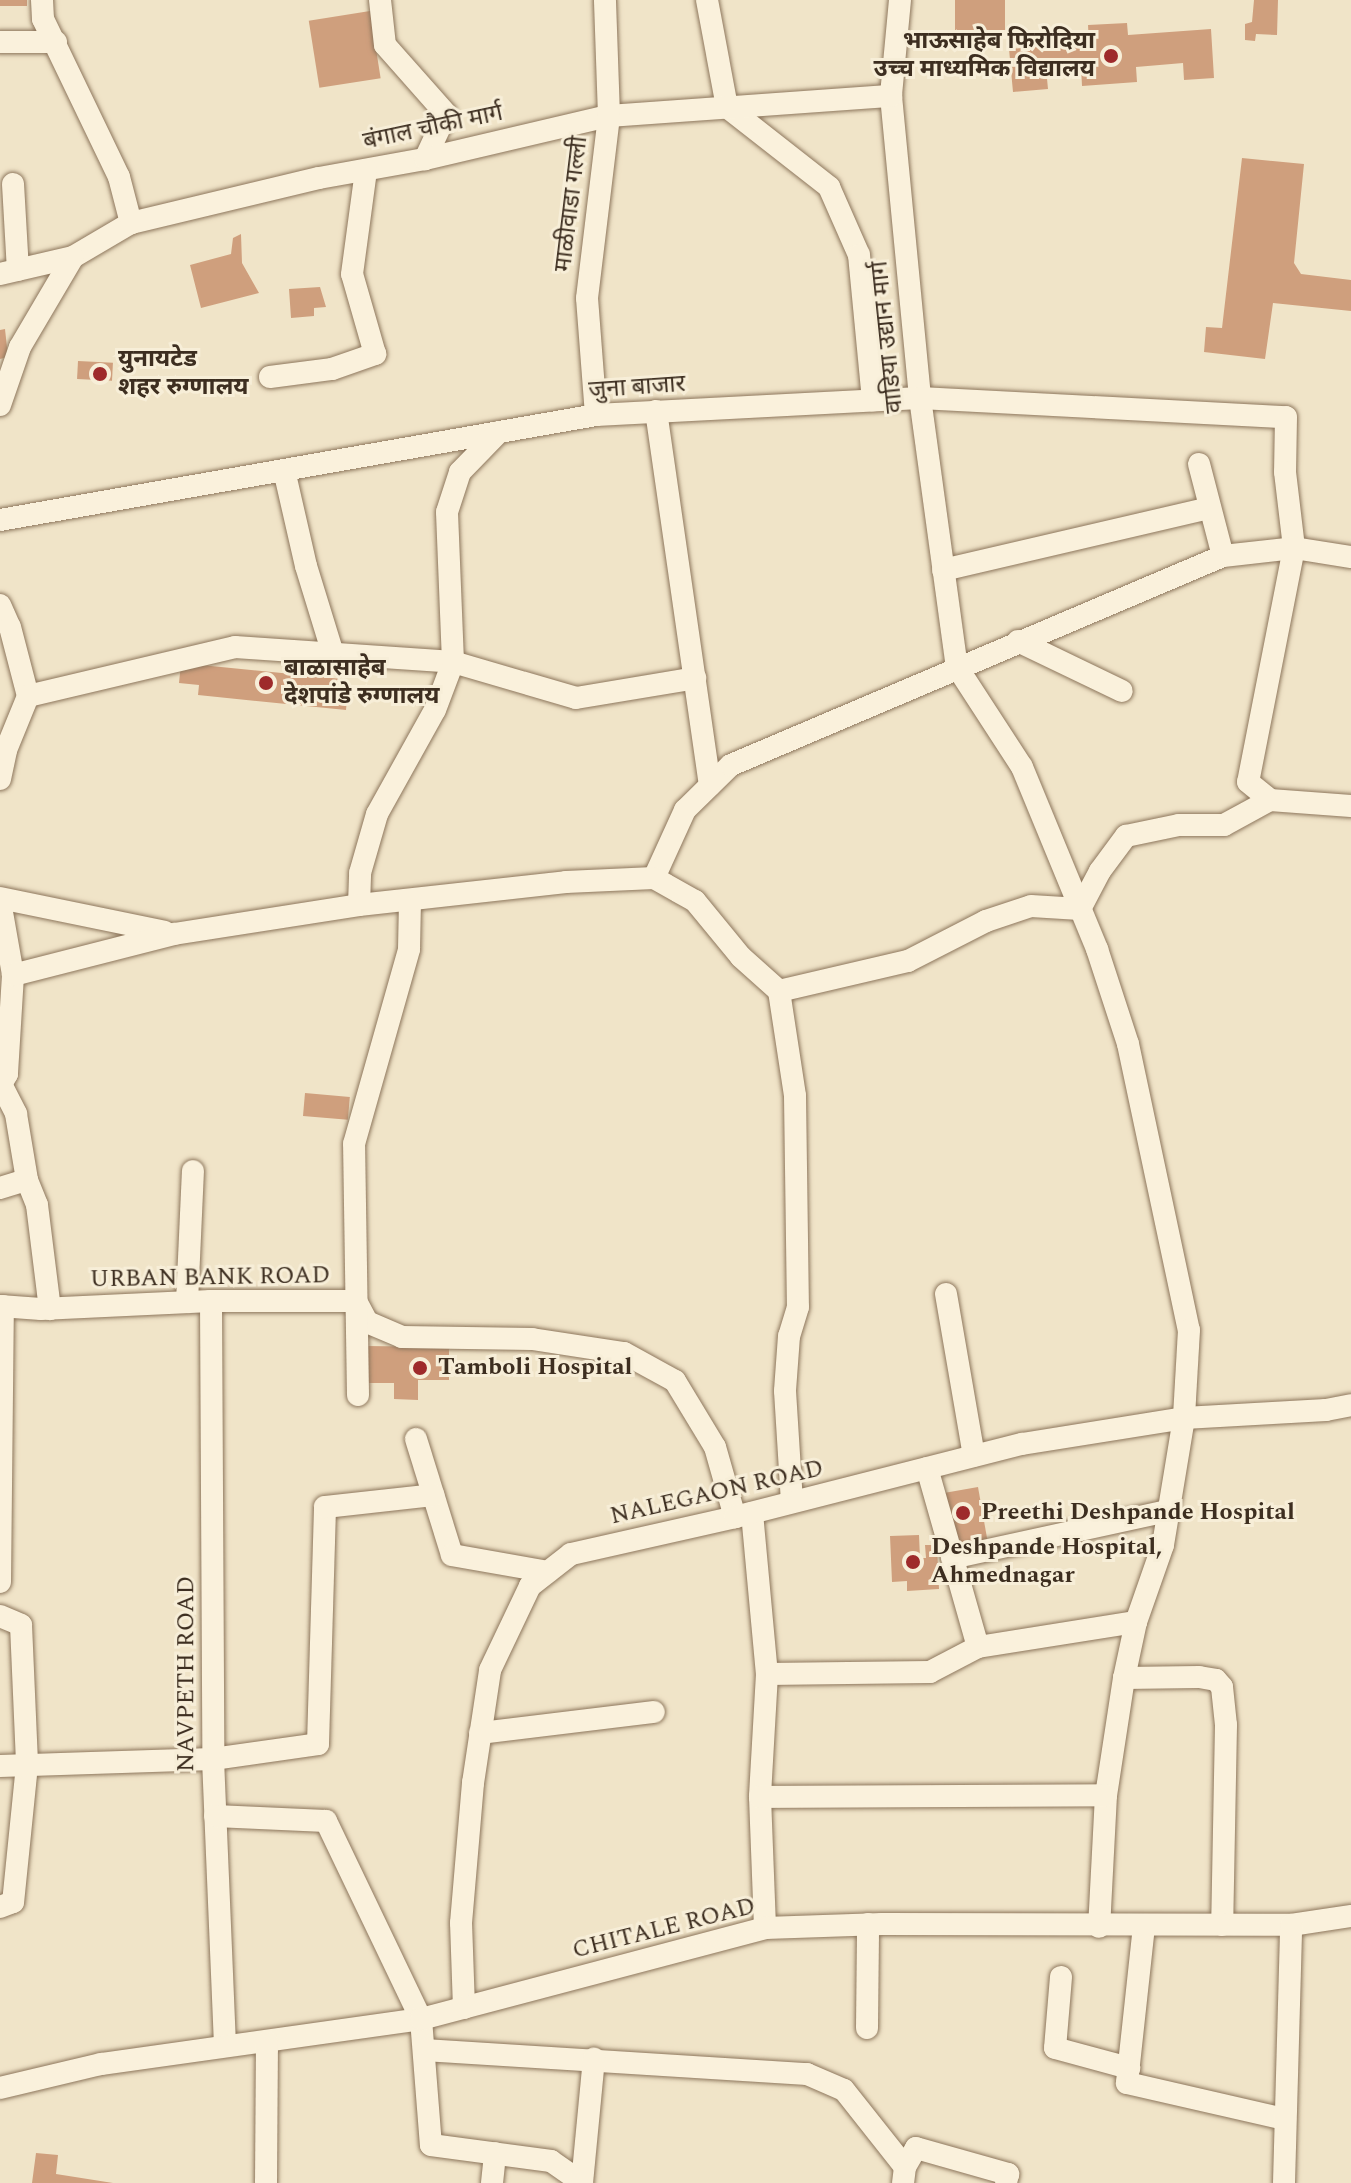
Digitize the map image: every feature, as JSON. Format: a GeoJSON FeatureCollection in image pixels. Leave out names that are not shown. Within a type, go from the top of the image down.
{"type":"FeatureCollection","features":[{"type":"Feature","properties":{"kind":"street"},"geometry":{"type":"LineString","coordinates":[[42,0],[43,19],[119,177],[131,223]]}},
{"type":"Feature","properties":{"kind":"street"},"geometry":{"type":"LineString","coordinates":[[380,0],[385,45],[446,114],[425,159]]}},
{"type":"Feature","properties":{"kind":"street","name":"माळीवाडा गल्ली"},"geometry":{"type":"LineString","coordinates":[[596,415],[587,298],[609,116],[605,0]]}},
{"type":"Feature","properties":{"kind":"street"},"geometry":{"type":"LineString","coordinates":[[707,0],[727,107],[829,187],[859,255],[873,400]]}},
{"type":"Feature","properties":{"kind":"street","name":"वाडिया उद्यान मार्ग"},"geometry":{"type":"LineString","coordinates":[[900,0],[891,96],[920,398],[957,667]]}},
{"type":"Feature","properties":{"kind":"street"},"geometry":{"type":"LineString","coordinates":[[0,42],[56,42]]}},
{"type":"Feature","properties":{"kind":"street","name":"बंगाल चौकी मार्ग"},"geometry":{"type":"LineString","coordinates":[[9,272],[73,257],[131,223],[609,116],[891,96]]}},
{"type":"Feature","properties":{"kind":"street"},"geometry":{"type":"LineString","coordinates":[[270,377],[332,369],[375,354],[352,274],[366,170]]}},
{"type":"Feature","properties":{"kind":"street"},"geometry":{"type":"LineString","coordinates":[[9,272],[13,184]]}},
{"type":"Feature","properties":{"kind":"street"},"geometry":{"type":"LineString","coordinates":[[0,405],[20,347],[73,257]]}},
{"type":"Feature","properties":{"kind":"street","name":"जुना बाजार"},"geometry":{"type":"LineString","coordinates":[[0,520],[596,415],[920,398],[1286,417],[1285,472],[1294,548]]}},
{"type":"Feature","properties":{"kind":"street"},"geometry":{"type":"LineString","coordinates":[[656,411],[710,785]]}},
{"type":"Feature","properties":{"kind":"street"},"geometry":{"type":"LineString","coordinates":[[359,905],[360,873],[377,814],[435,710],[453,662],[447,512],[460,472],[499,432]]}},
{"type":"Feature","properties":{"kind":"street"},"geometry":{"type":"LineString","coordinates":[[1199,464],[1223,556]]}},
{"type":"Feature","properties":{"kind":"street"},"geometry":{"type":"LineString","coordinates":[[284,470],[306,566],[333,654]]}},
{"type":"Feature","properties":{"kind":"street"},"geometry":{"type":"LineString","coordinates":[[943,570],[1210,508]]}},
{"type":"Feature","properties":{"kind":"street"},"geometry":{"type":"LineString","coordinates":[[1270,800],[1248,782],[1294,548]]}},
{"type":"Feature","properties":{"kind":"street"},"geometry":{"type":"LineString","coordinates":[[654,878],[685,810],[731,765],[1223,556],[1294,548],[1351,557]]}},
{"type":"Feature","properties":{"kind":"street"},"geometry":{"type":"LineString","coordinates":[[0,605],[10,627],[28,696],[6,750],[0,779]]}},
{"type":"Feature","properties":{"kind":"street"},"geometry":{"type":"LineString","coordinates":[[1018,641],[1122,691]]}},
{"type":"Feature","properties":{"kind":"street"},"geometry":{"type":"LineString","coordinates":[[28,696],[235,647],[453,662],[576,698],[695,678]]}},
{"type":"Feature","properties":{"kind":"street"},"geometry":{"type":"LineString","coordinates":[[957,667],[1022,767],[1080,909],[1128,1044],[1189,1330],[1184,1418],[1163,1545],[1136,1622],[1106,1795],[1099,1927]]}},
{"type":"Feature","properties":{"kind":"street"},"geometry":{"type":"LineString","coordinates":[[1080,909],[1100,871],[1126,836],[1179,825],[1224,825],[1270,800],[1351,806]]}},
{"type":"Feature","properties":{"kind":"street"},"geometry":{"type":"LineString","coordinates":[[13,975],[174,934],[359,905],[566,882],[654,878],[695,901],[741,957],[779,991],[795,1096],[798,1307],[789,1336],[785,1391],[792,1502]]}},
{"type":"Feature","properties":{"kind":"street"},"geometry":{"type":"LineString","coordinates":[[50,1309],[37,1205],[27,1180],[16,1114],[0,1085],[7,1074],[13,975],[0,900],[174,934]]}},
{"type":"Feature","properties":{"kind":"street"},"geometry":{"type":"LineString","coordinates":[[358,1395],[354,1144],[409,949],[410,900]]}},
{"type":"Feature","properties":{"kind":"street"},"geometry":{"type":"LineString","coordinates":[[779,991],[908,961],[986,921],[1031,906],[1080,909]]}},
{"type":"Feature","properties":{"kind":"street"},"geometry":{"type":"LineString","coordinates":[[187,1302],[193,1171]]}},
{"type":"Feature","properties":{"kind":"street"},"geometry":{"type":"LineString","coordinates":[[0,1188],[27,1180]]}},
{"type":"Feature","properties":{"kind":"street"},"geometry":{"type":"LineString","coordinates":[[946,1294],[974,1456]]}},
{"type":"Feature","properties":{"kind":"street","name":"URBAN BANK ROAD"},"geometry":{"type":"LineString","coordinates":[[2,1306],[50,1309],[211,1301],[356,1301],[367,1322],[402,1337],[532,1339],[624,1353],[675,1381],[715,1447],[744,1515],[767,1674],[760,1797],[765,1928]]}},
{"type":"Feature","properties":{"kind":"street","name":"NAVPETH ROAD"},"geometry":{"type":"LineString","coordinates":[[211,1301],[213,1759],[225,2046]]}},
{"type":"Feature","properties":{"kind":"street"},"geometry":{"type":"LineString","coordinates":[[0,1582],[2,1306]]}},
{"type":"Feature","properties":{"kind":"street","name":"NALEGAON ROAD"},"geometry":{"type":"LineString","coordinates":[[464,2008],[461,1923],[480,1733],[490,1670],[530,1586],[571,1554],[744,1515],[1022,1444],[1184,1418],[1326,1410],[1351,1405]]}},
{"type":"Feature","properties":{"kind":"street"},"geometry":{"type":"LineString","coordinates":[[416,1439],[452,1555],[548,1572]]}},
{"type":"Feature","properties":{"kind":"street"},"geometry":{"type":"LineString","coordinates":[[927,1468],[978,1647]]}},
{"type":"Feature","properties":{"kind":"street"},"geometry":{"type":"LineString","coordinates":[[0,1766],[213,1759],[318,1744],[325,1507],[433,1495]]}},
{"type":"Feature","properties":{"kind":"street"},"geometry":{"type":"LineString","coordinates":[[952,1558],[1168,1511]]}},
{"type":"Feature","properties":{"kind":"street"},"geometry":{"type":"LineString","coordinates":[[0,1616],[21,1625],[27,1765],[13,1902],[0,1907]]}},
{"type":"Feature","properties":{"kind":"street"},"geometry":{"type":"LineString","coordinates":[[767,1674],[930,1672],[978,1647],[1136,1622]]}},
{"type":"Feature","properties":{"kind":"street"},"geometry":{"type":"LineString","coordinates":[[1124,1678],[1199,1677],[1216,1680],[1222,1687],[1226,1725],[1222,1925]]}},
{"type":"Feature","properties":{"kind":"street"},"geometry":{"type":"LineString","coordinates":[[480,1733],[654,1712]]}},
{"type":"Feature","properties":{"kind":"street"},"geometry":{"type":"LineString","coordinates":[[760,1797],[1106,1795]]}},
{"type":"Feature","properties":{"kind":"street"},"geometry":{"type":"LineString","coordinates":[[215,1816],[326,1821],[421,2019],[431,2145],[551,2161],[582,2183],[594,2059]]}},
{"type":"Feature","properties":{"kind":"street","name":"CHITALE ROAD"},"geometry":{"type":"LineString","coordinates":[[0,2088],[101,2064],[421,2019],[765,1928],[868,1924],[1099,1927],[1291,1925],[1351,1916]]}},
{"type":"Feature","properties":{"kind":"street"},"geometry":{"type":"LineString","coordinates":[[867,2028],[868,1924]]}},
{"type":"Feature","properties":{"kind":"street"},"geometry":{"type":"LineString","coordinates":[[1284,2183],[1291,1925]]}},
{"type":"Feature","properties":{"kind":"street"},"geometry":{"type":"LineString","coordinates":[[1144,1926],[1127,2083],[1284,2119]]}},
{"type":"Feature","properties":{"kind":"street"},"geometry":{"type":"LineString","coordinates":[[1061,1977],[1055,2048],[1129,2068]]}},
{"type":"Feature","properties":{"kind":"street"},"geometry":{"type":"LineString","coordinates":[[266,2183],[267,2042]]}},
{"type":"Feature","properties":{"kind":"street"},"geometry":{"type":"LineString","coordinates":[[424,2050],[807,2074],[844,2090],[904,2175]]}},
{"type":"Feature","properties":{"kind":"street"},"geometry":{"type":"LineString","coordinates":[[904,2175],[916,2148],[1008,2174],[1006,2183]]}},
{"type":"Feature","properties":{"kind":"street"},"geometry":{"type":"LineString","coordinates":[[492,2183],[495,2153]]}},
{"type":"Feature","properties":{"kind":"building"},"geometry":{"type":"Polygon","coordinates":[[[0,0],[27,0],[27,6],[0,6],[0,0]]]}},
{"type":"Feature","properties":{"kind":"building"},"geometry":{"type":"Polygon","coordinates":[[[955,0],[1005,0],[1005,34],[955,34],[955,0]]]}},
{"type":"Feature","properties":{"kind":"building"},"geometry":{"type":"Polygon","coordinates":[[[1254,0],[1278,0],[1277,35],[1256,34],[1255,41],[1245,40],[1245,24],[1252,22],[1254,0]]]}},
{"type":"Feature","properties":{"kind":"building"},"geometry":{"type":"Polygon","coordinates":[[[370,11],[381,78],[319,88],[309,21],[370,11]]]}},
{"type":"Feature","properties":{"kind":"building","name":"भाऊसाहेब फिरोदिया उच्च माध्यमिक विद्यालय"},"geometry":{"type":"Polygon","coordinates":[[[1127,23],[1128,35],[1211,29],[1214,78],[1184,80],[1183,63],[1136,67],[1137,82],[1082,86],[1081,66],[1046,68],[1048,89],[1013,92],[1009,49],[1089,43],[1088,25],[1127,23]]]}},
{"type":"Feature","properties":{"kind":"building"},"geometry":{"type":"Polygon","coordinates":[[[1242,158],[1304,164],[1294,263],[1301,274],[1351,280],[1351,311],[1273,303],[1265,359],[1204,352],[1206,327],[1222,328],[1242,158]]]}},
{"type":"Feature","properties":{"kind":"building"},"geometry":{"type":"Polygon","coordinates":[[[241,234],[242,263],[259,293],[201,308],[190,265],[231,254],[233,238],[241,234]]]}},
{"type":"Feature","properties":{"kind":"building"},"geometry":{"type":"Polygon","coordinates":[[[320,287],[326,307],[314,308],[314,316],[291,318],[289,289],[320,287]]]}},
{"type":"Feature","properties":{"kind":"building"},"geometry":{"type":"Polygon","coordinates":[[[5,329],[8,357],[0,359],[0,330],[5,329]]]}},
{"type":"Feature","properties":{"kind":"building"},"geometry":{"type":"Polygon","coordinates":[[[78,361],[113,363],[112,381],[77,379],[78,361]]]}},
{"type":"Feature","properties":{"kind":"building"},"geometry":{"type":"Polygon","coordinates":[[[181,663],[342,679],[342,687],[348,688],[346,710],[198,695],[199,685],[179,683],[181,663]]]}},
{"type":"Feature","properties":{"kind":"building"},"geometry":{"type":"Polygon","coordinates":[[[305,1093],[350,1097],[348,1120],[303,1116],[305,1093]]]}},
{"type":"Feature","properties":{"kind":"building"},"geometry":{"type":"Polygon","coordinates":[[[365,1346],[449,1347],[449,1380],[418,1380],[418,1400],[394,1399],[394,1383],[365,1383],[365,1346]]]}},
{"type":"Feature","properties":{"kind":"building"},"geometry":{"type":"Polygon","coordinates":[[[978,1487],[988,1545],[953,1551],[943,1493],[978,1487]]]}},
{"type":"Feature","properties":{"kind":"building"},"geometry":{"type":"Polygon","coordinates":[[[919,1535],[920,1558],[926,1558],[925,1545],[937,1545],[939,1589],[907,1591],[907,1581],[892,1582],[890,1536],[919,1535]]]}},
{"type":"Feature","properties":{"kind":"building"},"geometry":{"type":"Polygon","coordinates":[[[36,2153],[58,2155],[56,2174],[113,2183],[32,2183],[36,2153]]]}},
{"type":"Feature","properties":{"kind":"place","name":"भाऊसाहेब फिरोदिया उच्च माध्यमिक विद्यालय"},"geometry":{"type":"Point","coordinates":[1111,56]}},
{"type":"Feature","properties":{"kind":"place","name":"युनायटेड शहर रुग्णालय"},"geometry":{"type":"Point","coordinates":[100,374]}},
{"type":"Feature","properties":{"kind":"place","name":"बाळासाहेब देशपांडे रुग्णालय"},"geometry":{"type":"Point","coordinates":[266,683]}},
{"type":"Feature","properties":{"kind":"place","name":"Tamboli Hospital"},"geometry":{"type":"Point","coordinates":[420,1368]}},
{"type":"Feature","properties":{"kind":"place","name":"Preethi Deshpande Hospital"},"geometry":{"type":"Point","coordinates":[963,1513]}},
{"type":"Feature","properties":{"kind":"place","name":"Deshpande Hospital, Ahmednagar"},"geometry":{"type":"Point","coordinates":[913,1562]}}]}
